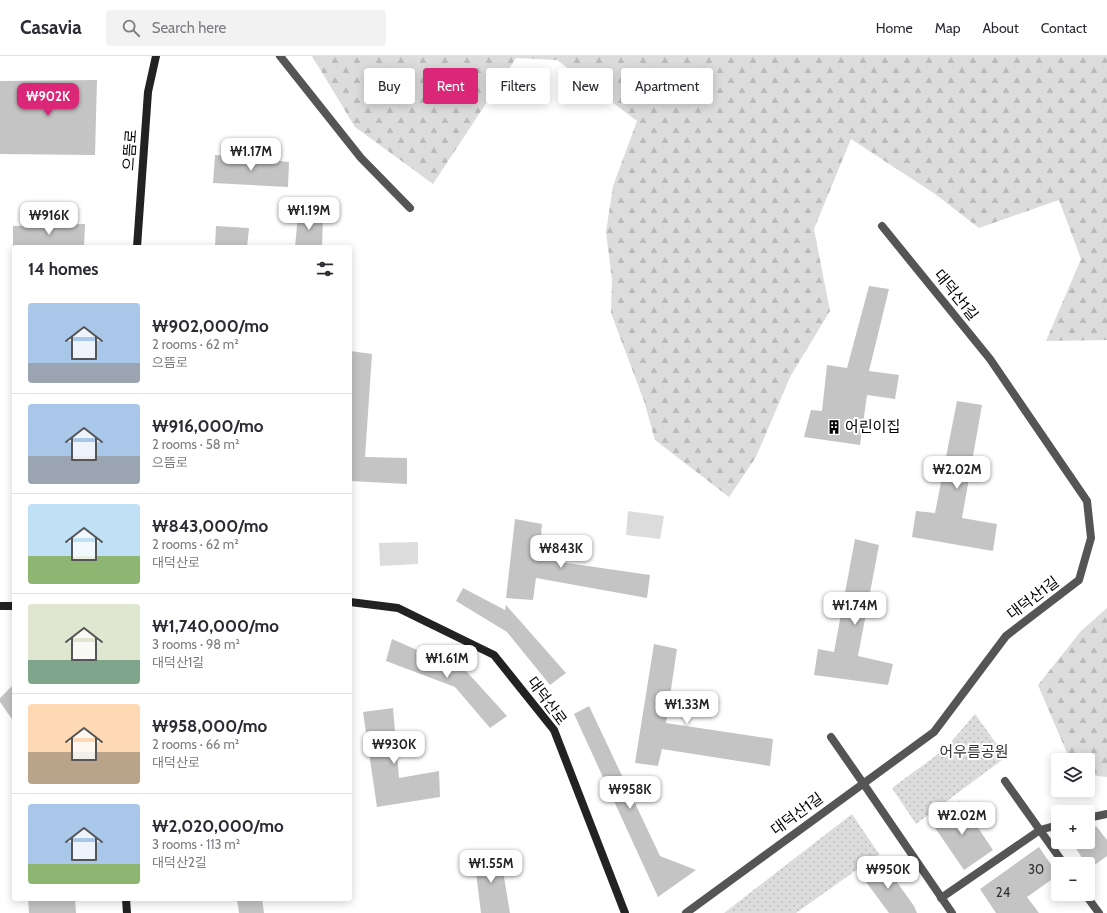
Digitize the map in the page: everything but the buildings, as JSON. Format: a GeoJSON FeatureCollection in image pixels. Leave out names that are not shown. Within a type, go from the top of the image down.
{"type":"FeatureCollection","features":[{"type":"Feature","properties":{"kind":"street","name":"으뜸로"},"geometry":{"type":"LineString","coordinates":[[137,245],[148,92],[156,56]]}},
{"type":"Feature","properties":{"kind":"street"},"geometry":{"type":"LineString","coordinates":[[280,56],[361,158],[410,208]]}},
{"type":"Feature","properties":{"kind":"street","name":"대덕산1길"},"geometry":{"type":"LineString","coordinates":[[686,913],[934,732],[1006,636],[1080,580],[1091,538],[1086,502],[990,359],[882,226]]}},
{"type":"Feature","properties":{"kind":"street","name":"대덕산로"},"geometry":{"type":"LineString","coordinates":[[352,602],[398,608],[494,655],[554,730],[625,913]]}},
{"type":"Feature","properties":{"kind":"street"},"geometry":{"type":"LineString","coordinates":[[0,606],[12,606]]}},
{"type":"Feature","properties":{"kind":"street"},"geometry":{"type":"LineString","coordinates":[[831,737],[952,913]]}},
{"type":"Feature","properties":{"kind":"street"},"geometry":{"type":"LineString","coordinates":[[1005,781],[1059,857]]}},
{"type":"Feature","properties":{"kind":"street"},"geometry":{"type":"LineString","coordinates":[[1095,817],[1107,814]]}},
{"type":"Feature","properties":{"kind":"street"},"geometry":{"type":"LineString","coordinates":[[941,898],[1040,830],[1051,827]]}},
{"type":"Feature","properties":{"kind":"street"},"geometry":{"type":"LineString","coordinates":[[126,901],[127,913]]}},
{"type":"Feature","properties":{"kind":"street"},"geometry":{"type":"LineString","coordinates":[[1090,901],[1099,913]]}},
{"type":"Feature","properties":{"kind":"green space"},"geometry":{"type":"Polygon","coordinates":[[[312,56],[1107,56],[1107,340],[1046,341],[1081,259],[1059,200],[979,228],[935,194],[851,139],[814,229],[830,311],[790,377],[756,457],[729,497],[655,440],[644,401],[611,313],[612,280],[606,232],[613,186],[637,121],[613,103],[613,68],[567,68],[557,60],[516,58],[509,68],[486,68],[486,104],[433,184],[355,127],[312,56]]]}},
{"type":"Feature","properties":{"kind":"green space"},"geometry":{"type":"Polygon","coordinates":[[[628,511],[664,516],[660,539],[626,535],[628,511]]]}},
{"type":"Feature","properties":{"kind":"green space"},"geometry":{"type":"Polygon","coordinates":[[[418,542],[418,564],[380,566],[379,543],[418,542]]]}},
{"type":"Feature","properties":{"kind":"green space"},"geometry":{"type":"Polygon","coordinates":[[[1107,608],[1107,777],[1095,776],[1095,753],[1067,753],[1038,685],[1081,631],[1107,608]]]}},
{"type":"Feature","properties":{"kind":"green space","name":"어우름공원"},"geometry":{"type":"Polygon","coordinates":[[[975,714],[1006,757],[916,824],[892,788],[945,749],[975,714]]]}},
{"type":"Feature","properties":{"kind":"green space"},"geometry":{"type":"Polygon","coordinates":[[[852,814],[879,854],[796,913],[724,913],[852,814]]]}},
{"type":"Feature","properties":{"kind":"place","name":"어린이집"},"geometry":{"type":"Point","coordinates":[834,427]}}]}
